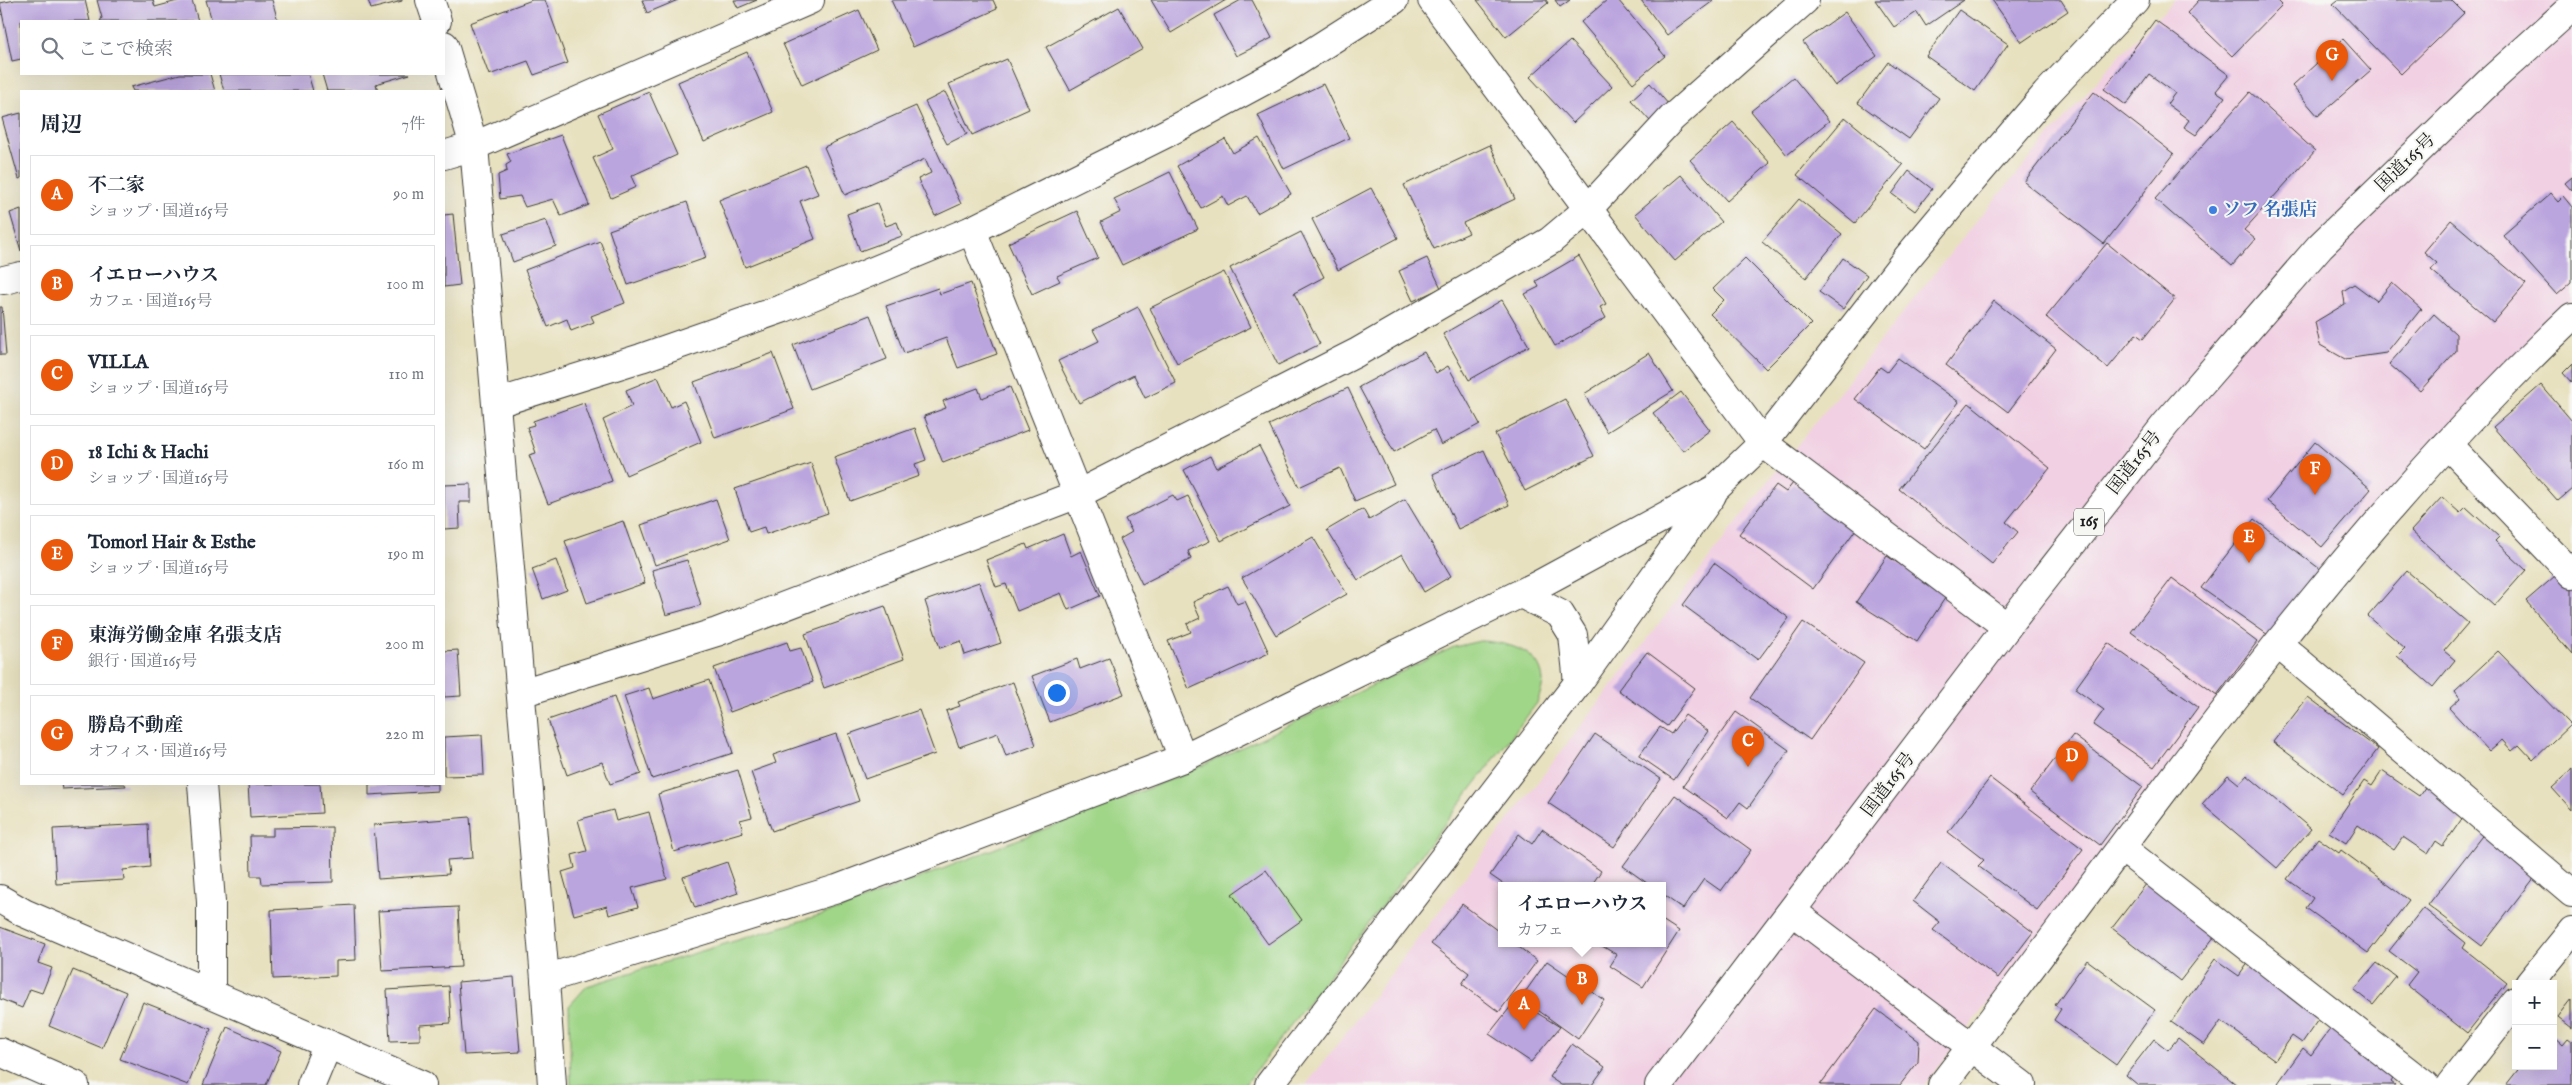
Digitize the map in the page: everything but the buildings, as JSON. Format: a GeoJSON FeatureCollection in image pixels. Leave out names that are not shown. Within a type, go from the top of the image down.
{"type":"FeatureCollection","features":[{"type":"Feature","properties":{"kind":"main road"},"geometry":{"type":"LineString","coordinates":[[430,0],[436,20]]}},
{"type":"Feature","properties":{"kind":"main road"},"geometry":{"type":"LineString","coordinates":[[445,155],[474,146],[810,0]]}},
{"type":"Feature","properties":{"kind":"main road"},"geometry":{"type":"LineString","coordinates":[[497,404],[641,358],[784,308],[972,230],[1165,134],[1275,74],[1394,0]]}},
{"type":"Feature","properties":{"kind":"main road"},"geometry":{"type":"LineString","coordinates":[[1432,0],[1763,443],[2007,627]]}},
{"type":"Feature","properties":{"kind":"main road"},"geometry":{"type":"LineString","coordinates":[[521,693],[717,632],[1078,494],[1356,354],[1550,241],[1588,210],[1672,118],[1804,0]]}},
{"type":"Feature","properties":{"kind":"main road"},"geometry":{"type":"LineString","coordinates":[[1269,1085],[1578,683],[1716,489],[1763,443],[1907,258],[2046,94],[2135,0]]}},
{"type":"Feature","properties":{"kind":"main road","name":"国道165号"},"geometry":{"type":"LineString","coordinates":[[1659,1085],[1793,912],[2007,627],[2165,425],[2320,246],[2490,81],[2572,7]]}},
{"type":"Feature","properties":{"kind":"main road"},"geometry":{"type":"LineString","coordinates":[[445,48],[474,146],[545,979],[552,1085]]}},
{"type":"Feature","properties":{"kind":"main road"},"geometry":{"type":"LineString","coordinates":[[972,230],[1183,758]]}},
{"type":"Feature","properties":{"kind":"main road"},"geometry":{"type":"LineString","coordinates":[[1942,1085],[2333,574],[2477,410],[2572,317]]}},
{"type":"Feature","properties":{"kind":"main road"},"geometry":{"type":"LineString","coordinates":[[2447,444],[2572,574]]}},
{"type":"Feature","properties":{"kind":"main road"},"geometry":{"type":"LineString","coordinates":[[545,979],[837,889],[1183,758],[1521,594],[1716,489]]}},
{"type":"Feature","properties":{"kind":"main road"},"geometry":{"type":"LineString","coordinates":[[1521,594],[1560,614],[1574,635],[1578,683]]}},
{"type":"Feature","properties":{"kind":"main road"},"geometry":{"type":"LineString","coordinates":[[2278,644],[2572,893]]}},
{"type":"Feature","properties":{"kind":"main road"},"geometry":{"type":"LineString","coordinates":[[202,785],[211,902],[211,993]]}},
{"type":"Feature","properties":{"kind":"main road"},"geometry":{"type":"LineString","coordinates":[[2122,848],[2425,1085]]}},
{"type":"Feature","properties":{"kind":"main road"},"geometry":{"type":"LineString","coordinates":[[0,899],[24,913],[422,1085]]}},
{"type":"Feature","properties":{"kind":"main road"},"geometry":{"type":"LineString","coordinates":[[1793,912],[2022,1085]]}},
{"type":"Feature","properties":{"kind":"main road"},"geometry":{"type":"LineString","coordinates":[[2532,980],[2572,931]]}},
{"type":"Feature","properties":{"kind":"main road"},"geometry":{"type":"LineString","coordinates":[[2450,1085],[2512,1005]]}},
{"type":"Feature","properties":{"kind":"main road"},"geometry":{"type":"LineString","coordinates":[[311,1085],[328,1044]]}},
{"type":"Feature","properties":{"kind":"main road"},"geometry":{"type":"LineString","coordinates":[[0,1052],[75,1085]]}},
{"type":"Feature","properties":{"kind":"shaded area"},"geometry":{"type":"Polygon","coordinates":[[[2175,0],[2572,0],[2572,302],[2544,329],[2337,553],[1924,1085],[1306,1085],[1767,483],[1977,220],[2119,56],[2175,0]]]}},
{"type":"Feature","properties":{"kind":"green space"},"geometry":{"type":"Polygon","coordinates":[[[1480,641],[1500,643],[1520,649],[1536,661],[1541,670],[1543,681],[1537,703],[1245,1085],[571,1085],[569,1006],[587,986],[843,908],[1185,774],[1454,647],[1480,641]]]}},
{"type":"Feature","properties":{"kind":"place","name":"勝島不動産"},"geometry":{"type":"Point","coordinates":[2332,81]}},
{"type":"Feature","properties":{"kind":"place","name":"ソフ 名張店"},"geometry":{"type":"Point","coordinates":[2213,210]}},
{"type":"Feature","properties":{"kind":"place","name":"東海労働金庫 名張支店"},"geometry":{"type":"Point","coordinates":[2315,495]}},
{"type":"Feature","properties":{"kind":"place","name":"Tomorl Hair & Esthe"},"geometry":{"type":"Point","coordinates":[2249,563]}},
{"type":"Feature","properties":{"kind":"place","name":"VILLA"},"geometry":{"type":"Point","coordinates":[1748,767]}},
{"type":"Feature","properties":{"kind":"place","name":"18 Ichi & Hachi"},"geometry":{"type":"Point","coordinates":[2072,782]}},
{"type":"Feature","properties":{"kind":"place","name":"イエローハウス"},"geometry":{"type":"Point","coordinates":[1582,1005]}},
{"type":"Feature","properties":{"kind":"place","name":"不二家"},"geometry":{"type":"Point","coordinates":[1524,1030]}}]}
